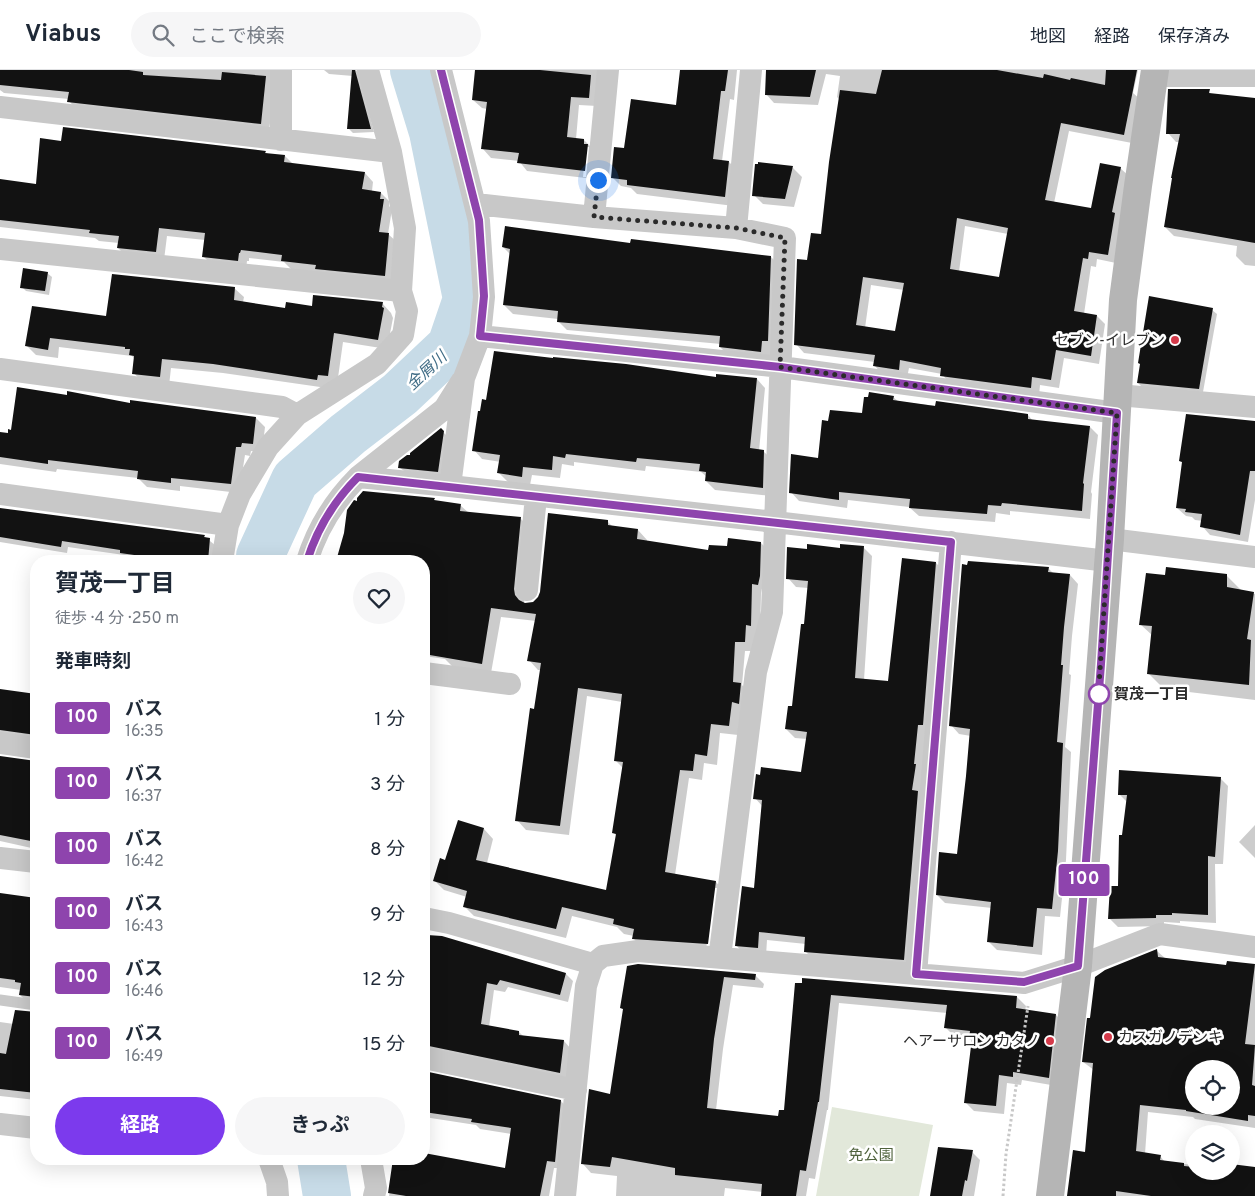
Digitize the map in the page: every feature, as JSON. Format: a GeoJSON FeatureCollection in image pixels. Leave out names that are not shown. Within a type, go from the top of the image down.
{"type":"FeatureCollection","features":[{"type":"Feature","properties":{"kind":"street"},"geometry":{"type":"LineString","coordinates":[[281,70],[281,140]]}},
{"type":"Feature","properties":{"kind":"street"},"geometry":{"type":"LineString","coordinates":[[223,555],[228,525],[240,494],[268,447],[297,415],[377,364],[402,335],[406,311],[401,292],[404,228],[391,152],[368,70]]}},
{"type":"Feature","properties":{"kind":"street"},"geometry":{"type":"LineString","coordinates":[[309,555],[330,508],[358,477],[444,408],[464,378],[480,336],[484,296],[481,239],[476,204],[441,70]]}},
{"type":"Feature","properties":{"kind":"street"},"geometry":{"type":"LineString","coordinates":[[594,217],[608,70]]}},
{"type":"Feature","properties":{"kind":"street"},"geometry":{"type":"LineString","coordinates":[[736,228],[751,70]]}},
{"type":"Feature","properties":{"kind":"street"},"geometry":{"type":"LineString","coordinates":[[1050,1196],[1078,966],[1109,550],[1123,300],[1154,73],[1255,76]]}},
{"type":"Feature","properties":{"kind":"street"},"geometry":{"type":"LineString","coordinates":[[0,108],[391,152]]}},
{"type":"Feature","properties":{"kind":"street"},"geometry":{"type":"LineString","coordinates":[[476,204],[594,217],[736,228],[785,238],[772,612],[756,672],[720,957]]}},
{"type":"Feature","properties":{"kind":"street"},"geometry":{"type":"LineString","coordinates":[[0,249],[401,292]]}},
{"type":"Feature","properties":{"kind":"street"},"geometry":{"type":"LineString","coordinates":[[480,336],[1118,404],[1255,407]]}},
{"type":"Feature","properties":{"kind":"street"},"geometry":{"type":"LineString","coordinates":[[0,369],[282,407],[297,415]]}},
{"type":"Feature","properties":{"kind":"street"},"geometry":{"type":"LineString","coordinates":[[450,486],[464,378]]}},
{"type":"Feature","properties":{"kind":"street"},"geometry":{"type":"LineString","coordinates":[[358,477],[951,542],[1255,557]]}},
{"type":"Feature","properties":{"kind":"street"},"geometry":{"type":"LineString","coordinates":[[0,494],[228,525]]}},
{"type":"Feature","properties":{"kind":"street"},"geometry":{"type":"LineString","coordinates":[[527,590],[536,496]]}},
{"type":"Feature","properties":{"kind":"street"},"geometry":{"type":"LineString","coordinates":[[916,974],[951,542]]}},
{"type":"Feature","properties":{"kind":"street"},"geometry":{"type":"LineString","coordinates":[[430,673],[510,684]]}},
{"type":"Feature","properties":{"kind":"street"},"geometry":{"type":"LineString","coordinates":[[0,743],[30,747]]}},
{"type":"Feature","properties":{"kind":"street"},"geometry":{"type":"LineString","coordinates":[[0,858],[30,861]]}},
{"type":"Feature","properties":{"kind":"street"},"geometry":{"type":"LineString","coordinates":[[430,919],[592,964]]}},
{"type":"Feature","properties":{"kind":"street"},"geometry":{"type":"LineString","coordinates":[[565,1196],[586,986],[592,964],[603,956],[638,951],[1024,982],[1078,966],[1160,934],[1255,947]]}},
{"type":"Feature","properties":{"kind":"street"},"geometry":{"type":"LineString","coordinates":[[430,1059],[576,1090]]}},
{"type":"Feature","properties":{"kind":"street"},"geometry":{"type":"LineString","coordinates":[[0,1124],[30,1127]]}},
{"type":"Feature","properties":{"kind":"street"},"geometry":{"type":"LineString","coordinates":[[272,1165],[277,1182],[278,1196]]}},
{"type":"Feature","properties":{"kind":"street"},"geometry":{"type":"LineString","coordinates":[[372,1165],[376,1188],[374,1196]]}},
{"type":"Feature","properties":{"kind":"lane"},"geometry":{"type":"LineString","coordinates":[[0,1000],[30,1004]]}},
{"type":"Feature","properties":{"kind":"path"},"geometry":{"type":"LineString","coordinates":[[1003,1196],[1008,1144],[1032,980]]}},
{"type":"Feature","properties":{"kind":"path"},"geometry":{"type":"LineString","coordinates":[[998,1142],[1056,1150]]}},
{"type":"Feature","properties":{"kind":"green space","name":"免公園"},"geometry":{"type":"Polygon","coordinates":[[[832,1107],[933,1125],[919,1196],[816,1196],[832,1107]]]}},
{"type":"Feature","properties":{"kind":"building"},"geometry":{"type":"Polygon","coordinates":[[[0,70],[129,70],[143,72],[143,75],[221,80],[222,72],[266,76],[261,124],[67,102],[69,92],[0,85],[0,70]]]}},
{"type":"Feature","properties":{"kind":"building"},"geometry":{"type":"Polygon","coordinates":[[[352,70],[355,70],[371,129],[347,129],[352,70]]]}},
{"type":"Feature","properties":{"kind":"building"},"geometry":{"type":"Polygon","coordinates":[[[475,70],[540,70],[591,75],[589,98],[571,97],[567,137],[584,139],[584,144],[588,144],[585,171],[517,163],[519,153],[481,149],[487,102],[472,100],[475,70]]]}},
{"type":"Feature","properties":{"kind":"building"},"geometry":{"type":"Polygon","coordinates":[[[680,70],[728,70],[725,91],[721,91],[713,159],[729,161],[725,197],[627,185],[627,180],[611,178],[614,147],[624,148],[631,99],[676,105],[680,70]]]}},
{"type":"Feature","properties":{"kind":"building"},"geometry":{"type":"Polygon","coordinates":[[[766,70],[816,70],[810,97],[765,95],[766,70]]]}},
{"type":"Feature","properties":{"kind":"building"},"geometry":{"type":"Polygon","coordinates":[[[882,70],[997,70],[1043,78],[1044,74],[1105,85],[1106,70],[1137,70],[1124,135],[1061,123],[1045,200],[1091,208],[1100,163],[1121,167],[1112,212],[1115,213],[1108,255],[1089,252],[1088,259],[1083,258],[1074,311],[1097,315],[1091,356],[1056,350],[1051,380],[1032,377],[1031,388],[940,376],[941,368],[900,360],[899,370],[873,366],[875,355],[794,345],[797,259],[807,260],[811,233],[821,234],[840,90],[876,94],[882,70]],[[957,218],[950,269],[999,277],[1008,228],[957,218]],[[863,277],[856,325],[895,331],[904,283],[863,277]]]}},
{"type":"Feature","properties":{"kind":"building"},"geometry":{"type":"Polygon","coordinates":[[[1168,89],[1210,89],[1209,93],[1255,98],[1255,243],[1164,227],[1180,134],[1166,134],[1168,89]]]}},
{"type":"Feature","properties":{"kind":"building"},"geometry":{"type":"Polygon","coordinates":[[[63,127],[266,151],[265,153],[285,155],[284,162],[365,172],[362,189],[381,192],[380,199],[384,199],[379,232],[389,233],[385,276],[315,269],[316,265],[281,261],[282,255],[241,250],[238,261],[202,257],[205,233],[159,228],[156,252],[117,248],[119,236],[89,233],[90,230],[0,220],[0,179],[36,184],[40,138],[61,141],[63,127]]]}},
{"type":"Feature","properties":{"kind":"building"},"geometry":{"type":"Polygon","coordinates":[[[758,162],[793,166],[785,199],[752,196],[755,164],[758,164],[758,162]]]}},
{"type":"Feature","properties":{"kind":"building"},"geometry":{"type":"Polygon","coordinates":[[[505,226],[630,243],[631,239],[771,256],[768,341],[762,341],[761,352],[719,347],[720,336],[557,322],[558,311],[503,305],[510,249],[502,247],[505,226]]]}},
{"type":"Feature","properties":{"kind":"building"},"geometry":{"type":"Polygon","coordinates":[[[23,268],[48,272],[45,291],[20,288],[23,268]]]}},
{"type":"Feature","properties":{"kind":"building"},"geometry":{"type":"Polygon","coordinates":[[[112,274],[235,287],[234,300],[285,308],[286,302],[312,306],[313,295],[383,302],[382,307],[384,308],[378,340],[334,333],[328,376],[318,375],[317,380],[213,364],[162,359],[160,377],[132,374],[134,356],[129,355],[130,349],[125,349],[125,347],[50,338],[48,350],[25,346],[32,306],[106,316],[112,274]]]}},
{"type":"Feature","properties":{"kind":"building"},"geometry":{"type":"Polygon","coordinates":[[[1149,296],[1213,308],[1199,389],[1137,383],[1140,364],[1138,363],[1149,296]]]}},
{"type":"Feature","properties":{"kind":"building"},"geometry":{"type":"Polygon","coordinates":[[[494,351],[626,364],[716,377],[716,374],[757,378],[750,448],[764,450],[763,488],[705,481],[706,472],[699,471],[700,464],[637,458],[636,462],[566,454],[565,458],[553,456],[552,470],[523,467],[522,477],[497,473],[500,455],[472,451],[478,411],[480,411],[482,399],[486,400],[494,351]]]}},
{"type":"Feature","properties":{"kind":"building"},"geometry":{"type":"Polygon","coordinates":[[[17,387],[67,395],[67,391],[130,403],[130,400],[256,417],[253,444],[242,443],[241,447],[236,447],[231,484],[171,478],[171,483],[137,479],[138,471],[48,460],[48,464],[0,457],[0,432],[8,433],[8,429],[11,430],[17,387]]]}},
{"type":"Feature","properties":{"kind":"building"},"geometry":{"type":"Polygon","coordinates":[[[869,392],[894,396],[893,400],[935,406],[936,401],[1028,414],[1028,419],[1090,426],[1083,483],[1082,511],[1002,503],[1001,506],[988,505],[987,514],[909,508],[910,499],[839,492],[839,500],[789,493],[791,454],[818,458],[822,420],[828,421],[830,410],[862,413],[864,397],[868,397],[869,392]]]}},
{"type":"Feature","properties":{"kind":"building"},"geometry":{"type":"Polygon","coordinates":[[[1186,414],[1255,421],[1255,471],[1250,471],[1240,535],[1200,527],[1202,514],[1185,512],[1186,509],[1176,508],[1182,462],[1179,461],[1186,414]]]}},
{"type":"Feature","properties":{"kind":"building"},"geometry":{"type":"Polygon","coordinates":[[[441,428],[444,431],[438,472],[398,468],[399,461],[410,455],[410,453],[441,428]]]}},
{"type":"Feature","properties":{"kind":"building"},"geometry":{"type":"Polygon","coordinates":[[[363,491],[435,498],[434,500],[461,504],[460,511],[521,517],[514,589],[515,595],[525,603],[533,602],[540,592],[548,513],[608,520],[608,525],[638,529],[637,539],[708,550],[709,545],[727,546],[728,538],[761,542],[760,576],[758,585],[752,584],[751,626],[746,625],[745,642],[735,642],[733,682],[741,683],[739,704],[732,702],[729,726],[711,724],[707,756],[695,754],[693,771],[680,770],[665,872],[716,881],[708,944],[632,939],[634,929],[613,924],[614,919],[562,907],[556,929],[463,907],[467,891],[433,881],[440,858],[445,860],[458,820],[484,828],[476,860],[606,890],[616,834],[612,833],[623,762],[614,761],[622,694],[578,688],[560,826],[515,821],[530,708],[534,709],[541,663],[527,661],[536,614],[491,608],[482,664],[430,655],[430,555],[338,555],[344,533],[347,510],[354,500],[357,501],[357,498],[363,491]]]}},
{"type":"Feature","properties":{"kind":"building"},"geometry":{"type":"Polygon","coordinates":[[[0,508],[205,535],[204,537],[210,538],[209,555],[134,555],[120,553],[120,550],[62,541],[61,547],[0,537],[0,508]]]}},
{"type":"Feature","properties":{"kind":"building"},"geometry":{"type":"Polygon","coordinates":[[[807,544],[840,548],[840,544],[864,546],[855,678],[888,681],[902,558],[936,562],[923,725],[918,725],[914,764],[916,764],[912,790],[918,791],[904,960],[804,952],[805,937],[759,932],[758,948],[735,946],[742,886],[754,888],[762,800],[753,799],[756,774],[760,775],[761,767],[801,772],[807,732],[785,729],[788,706],[792,706],[808,581],[786,579],[787,547],[807,549],[807,544]]]}},
{"type":"Feature","properties":{"kind":"building"},"geometry":{"type":"Polygon","coordinates":[[[968,561],[1049,567],[1048,572],[1070,574],[1061,665],[1063,665],[1057,742],[1063,743],[1058,851],[1052,909],[1037,908],[1033,947],[987,942],[991,902],[936,895],[939,852],[957,854],[966,776],[970,729],[949,726],[962,564],[967,565],[968,561]]]}},
{"type":"Feature","properties":{"kind":"building"},"geometry":{"type":"Polygon","coordinates":[[[1166,567],[1227,574],[1227,587],[1254,592],[1247,639],[1251,640],[1249,685],[1147,674],[1152,626],[1139,625],[1146,573],[1165,575],[1166,567]]]}},
{"type":"Feature","properties":{"kind":"building"},"geometry":{"type":"Polygon","coordinates":[[[0,689],[30,693],[30,734],[0,730],[0,689]]]}},
{"type":"Feature","properties":{"kind":"building"},"geometry":{"type":"Polygon","coordinates":[[[0,756],[30,760],[30,841],[0,835],[0,756]]]}},
{"type":"Feature","properties":{"kind":"building"},"geometry":{"type":"Polygon","coordinates":[[[1119,770],[1221,777],[1215,857],[1208,856],[1208,915],[1172,913],[1172,915],[1156,915],[1156,918],[1108,919],[1110,886],[1118,886],[1119,835],[1122,835],[1127,795],[1118,795],[1119,770]]]}},
{"type":"Feature","properties":{"kind":"building"},"geometry":{"type":"Polygon","coordinates":[[[0,893],[30,897],[30,996],[19,995],[21,983],[15,982],[15,980],[0,978],[0,893]]]}},
{"type":"Feature","properties":{"kind":"building"},"geometry":{"type":"Polygon","coordinates":[[[430,935],[442,936],[566,973],[560,995],[500,980],[497,985],[487,983],[481,1024],[519,1031],[519,1035],[564,1040],[560,1073],[430,1046],[430,935]]]}},
{"type":"Feature","properties":{"kind":"building"},"geometry":{"type":"Polygon","coordinates":[[[1157,949],[1158,957],[1226,965],[1227,961],[1255,964],[1245,1044],[1255,1045],[1252,1085],[1255,1086],[1255,1116],[1248,1115],[1248,1121],[1211,1115],[1240,1115],[1240,1060],[1185,1060],[1185,1110],[1140,1105],[1136,1151],[1161,1155],[1160,1160],[1184,1163],[1185,1180],[1240,1180],[1240,1165],[1255,1167],[1255,1196],[1151,1196],[1116,1191],[1116,1196],[1067,1196],[1073,1150],[1085,1152],[1093,1063],[1082,1062],[1087,1018],[1090,1018],[1095,977],[1105,970],[1157,949]]]}},
{"type":"Feature","properties":{"kind":"building"},"geometry":{"type":"Polygon","coordinates":[[[638,964],[756,974],[755,980],[724,977],[714,1039],[707,1108],[778,1116],[779,1110],[784,1110],[795,983],[802,983],[802,978],[1017,996],[1016,1008],[1056,1014],[1049,1078],[1013,1072],[1013,1077],[999,1075],[996,1106],[964,1103],[972,1038],[969,1038],[970,1031],[944,1028],[947,1005],[831,995],[819,1102],[806,1171],[800,1170],[796,1196],[761,1196],[762,1184],[675,1175],[675,1168],[612,1157],[610,1167],[581,1164],[589,1089],[610,1094],[623,1009],[620,1008],[627,966],[638,964]]]}},
{"type":"Feature","properties":{"kind":"building"},"geometry":{"type":"Polygon","coordinates":[[[15,1010],[30,1011],[30,1092],[0,1089],[0,1053],[6,1054],[15,1010]]]}},
{"type":"Feature","properties":{"kind":"building"},"geometry":{"type":"Polygon","coordinates":[[[430,1072],[561,1100],[555,1162],[547,1161],[540,1196],[406,1196],[388,1193],[392,1165],[430,1165],[430,1154],[505,1168],[511,1128],[471,1122],[472,1119],[430,1113],[430,1072]]]}},
{"type":"Feature","properties":{"kind":"building"},"geometry":{"type":"Polygon","coordinates":[[[938,1147],[973,1150],[962,1196],[930,1196],[938,1147]]]}},
{"type":"Feature","properties":{"kind":"waterway","name":"金屑川"},"geometry":{"type":"LineString","coordinates":[[260,555],[295,480],[348,434],[400,394],[451,346],[467,299],[433,132],[414,70]]}},
{"type":"Feature","properties":{"kind":"waterway","name":"金屑川"},"geometry":{"type":"LineString","coordinates":[[322,1165],[327,1196]]}},
{"type":"Feature","properties":{"kind":"bus line","name":"100"},"geometry":{"type":"LineString","coordinates":[[309,555],[330,508],[358,477],[951,542],[916,974],[1024,982],[1078,966],[1110,539],[1117,413],[780,367],[480,336],[484,296],[479,220],[441,70]]}},
{"type":"Feature","properties":{"kind":"place","name":"セブン-イレブン"},"geometry":{"type":"Point","coordinates":[1175,340]}},
{"type":"Feature","properties":{"kind":"place","name":"賀茂一丁目"},"geometry":{"type":"Point","coordinates":[1099,694]}},
{"type":"Feature","properties":{"kind":"place","name":"カスガノデンキ"},"geometry":{"type":"Point","coordinates":[1108,1037]}},
{"type":"Feature","properties":{"kind":"place","name":"ヘアーサロン カタノ"},"geometry":{"type":"Point","coordinates":[1050,1041]}},
{"type":"Feature","properties":{"kind":"route"},"geometry":{"type":"LineString","coordinates":[[598,180],[594,217],[736,228],[785,238],[780,367],[1117,413],[1098,700],[1099,694]]}}]}
